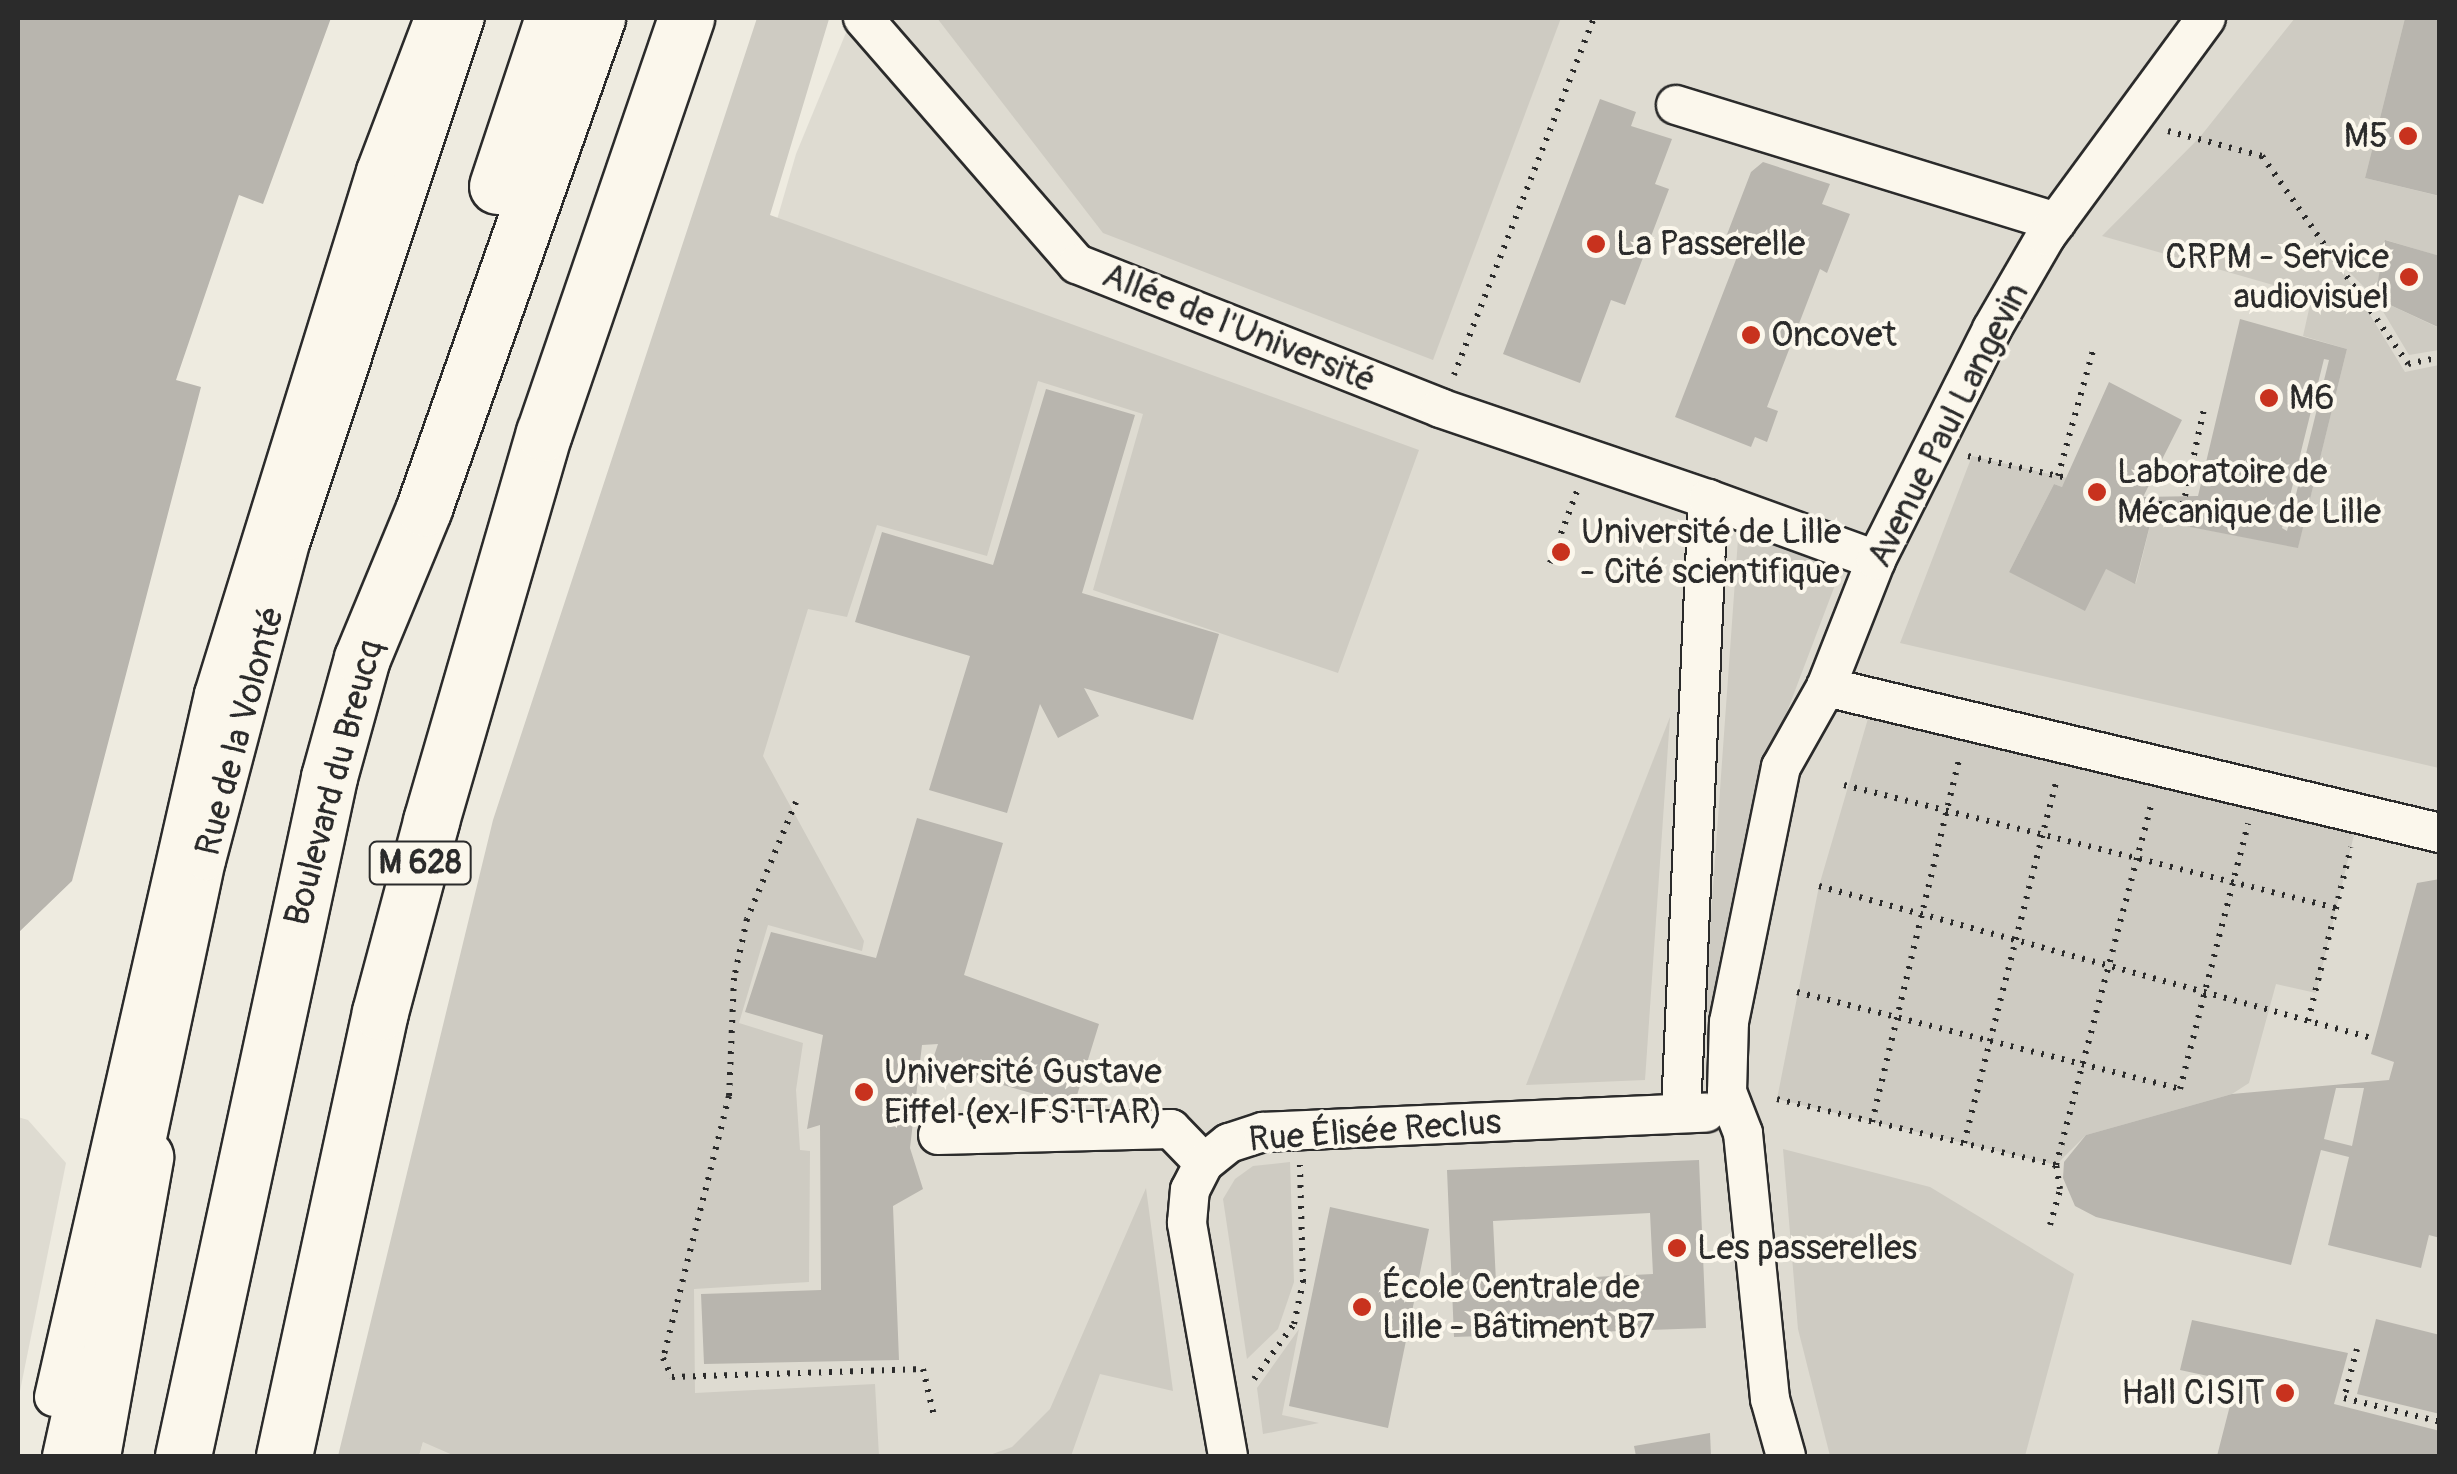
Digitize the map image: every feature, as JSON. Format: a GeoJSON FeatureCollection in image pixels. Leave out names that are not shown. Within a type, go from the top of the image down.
{"type":"FeatureCollection","features":[{"type":"Feature","properties":{"kind":"highway","name":"M 628"},"geometry":{"type":"LineString","coordinates":[[362,658],[392,491],[553,18]]}},
{"type":"Feature","properties":{"kind":"highway","name":"Boulevard du Breucq"},"geometry":{"type":"LineString","coordinates":[[183,1456],[329,777],[362,658],[424,508],[597,18]]}},
{"type":"Feature","properties":{"kind":"highway","name":"M 628"},"geometry":{"type":"LineString","coordinates":[[284,1456],[380,1012],[492,604],[595,280],[686,18]]}},
{"type":"Feature","properties":{"kind":"highway","name":"M 628"},"geometry":{"type":"LineString","coordinates":[[595,280],[716,18]]}},
{"type":"Feature","properties":{"kind":"highway"},"geometry":{"type":"LineString","coordinates":[[92,1456],[145,1158]]}},
{"type":"Feature","properties":{"kind":"street","name":"Rue de la Volonté"},"geometry":{"type":"LineString","coordinates":[[40,1456],[214,694],[370,188],[434,18]]}},
{"type":"Feature","properties":{"kind":"street","name":"Rue de la Volonté"},"geometry":{"type":"LineString","coordinates":[[62,1456],[100,1286],[145,1158],[206,861],[291,540],[464,18]]}},
{"type":"Feature","properties":{"kind":"street","name":"Allée de l'Université"},"geometry":{"type":"LineString","coordinates":[[863,18],[1077,264],[1440,408],[1876,560]]}},
{"type":"Feature","properties":{"kind":"street","name":"Avenue Paul Langevin"},"geometry":{"type":"LineString","coordinates":[[1786,1456],[1770,1399],[1744,1133],[1726,1092],[1730,1022],[1754,876],[1782,767],[1826,687],[1876,560],[1992,329],[2056,222],[2206,18]]}},
{"type":"Feature","properties":{"kind":"street"},"geometry":{"type":"LineString","coordinates":[[1676,106],[2056,222]]}},
{"type":"Feature","properties":{"kind":"street"},"geometry":{"type":"LineString","coordinates":[[1681,1112],[1708,500]]}},
{"type":"Feature","properties":{"kind":"street"},"geometry":{"type":"LineString","coordinates":[[1826,687],[2440,833]]}},
{"type":"Feature","properties":{"kind":"street","name":"Rue Élisée Reclus"},"geometry":{"type":"LineString","coordinates":[[1225,1441],[1186,1223],[1190,1190],[1204,1163],[1229,1142],[1296,1130],[1681,1112],[1734,1113]]}},
{"type":"Feature","properties":{"kind":"street"},"geometry":{"type":"LineString","coordinates":[[938,1135],[1171,1129],[1204,1163]]}},
{"type":"Feature","properties":{"kind":"path"},"geometry":{"type":"LineString","coordinates":[[1440,408],[1594,18]]}},
{"type":"Feature","properties":{"kind":"path"},"geometry":{"type":"LineString","coordinates":[[2128,123],[2262,156],[2408,364],[2440,357]]}},
{"type":"Feature","properties":{"kind":"path"},"geometry":{"type":"LineString","coordinates":[[2058,476],[2093,351]]}},
{"type":"Feature","properties":{"kind":"path"},"geometry":{"type":"LineString","coordinates":[[2184,496],[2205,404]]}},
{"type":"Feature","properties":{"kind":"path"},"geometry":{"type":"LineString","coordinates":[[1932,448],[2067,478]]}},
{"type":"Feature","properties":{"kind":"path"},"geometry":{"type":"LineString","coordinates":[[1550,563],[1588,462]]}},
{"type":"Feature","properties":{"kind":"path"},"geometry":{"type":"LineString","coordinates":[[2138,504],[2196,504]]}},
{"type":"Feature","properties":{"kind":"path"},"geometry":{"type":"LineString","coordinates":[[1872,1122],[1969,720]]}},
{"type":"Feature","properties":{"kind":"path"},"geometry":{"type":"LineString","coordinates":[[1964,1143],[2065,744]]}},
{"type":"Feature","properties":{"kind":"path"},"geometry":{"type":"LineString","coordinates":[[2050,1226],[2060,1189],[2056,1165],[2113,964],[2161,766]]}},
{"type":"Feature","properties":{"kind":"path"},"geometry":{"type":"LineString","coordinates":[[1844,784],[2336,908]]}},
{"type":"Feature","properties":{"kind":"path"},"geometry":{"type":"LineString","coordinates":[[1797,992],[2180,1088],[2256,789]]}},
{"type":"Feature","properties":{"kind":"path"},"geometry":{"type":"LineString","coordinates":[[796,802],[747,919],[734,978],[729,1096],[664,1358],[672,1376],[923,1369],[934,1416]]}},
{"type":"Feature","properties":{"kind":"path"},"geometry":{"type":"LineString","coordinates":[[2308,1021],[2358,814]]}},
{"type":"Feature","properties":{"kind":"path"},"geometry":{"type":"LineString","coordinates":[[1819,886],[2016,937],[2375,1039]]}},
{"type":"Feature","properties":{"kind":"path"},"geometry":{"type":"LineString","coordinates":[[1777,1099],[2056,1165]]}},
{"type":"Feature","properties":{"kind":"path"},"geometry":{"type":"LineString","coordinates":[[1225,1441],[1294,1324],[1303,1282],[1296,1130]]}},
{"type":"Feature","properties":{"kind":"path"},"geometry":{"type":"LineString","coordinates":[[2357,1349],[2344,1398],[2440,1422]]}},
{"type":"Feature","properties":{"kind":"shaded area"},"geometry":{"type":"Polygon","coordinates":[[[757,18],[829,19],[770,215],[1419,450],[1338,673],[1093,590],[1143,414],[1038,381],[987,556],[877,525],[847,617],[808,609],[763,756],[864,941],[862,951],[768,925],[739,1023],[803,1043],[796,1090],[800,1150],[810,1151],[809,1282],[694,1289],[695,1393],[875,1384],[879,1456],[455,1456],[423,1442],[419,1456],[338,1456],[493,820],[757,18]]]}},
{"type":"Feature","properties":{"kind":"shaded area","name":"Université de Lille ‐ Cité scientifique"},"geometry":{"type":"Polygon","coordinates":[[[852,18],[2439,18],[2439,1456],[419,1456],[796,154],[852,18]]]}},
{"type":"Feature","properties":{"kind":"shaded area"},"geometry":{"type":"Polygon","coordinates":[[[937,18],[1561,18],[1433,360],[1103,233],[937,18]]]}},
{"type":"Feature","properties":{"kind":"shaded area"},"geometry":{"type":"Polygon","coordinates":[[[2295,18],[2405,18],[2365,178],[2439,196],[2439,256],[2386,240],[2375,298],[2335,258],[2405,372],[2439,365],[2439,768],[1900,643],[1972,456],[2067,478],[2062,487],[2054,484],[2009,572],[2106,569],[2136,583],[2153,513],[2194,513],[2191,527],[2298,547],[2347,349],[2303,336],[2312,296],[2102,236],[2200,137],[2295,18]]]}},
{"type":"Feature","properties":{"kind":"shaded area"},"geometry":{"type":"Polygon","coordinates":[[[2375,298],[2439,328],[2439,350],[2409,355],[2375,298]]]}},
{"type":"Feature","properties":{"kind":"shaded area"},"geometry":{"type":"Polygon","coordinates":[[[1739,525],[1843,564],[1771,754],[1718,1013],[1704,1013],[1739,525]]]}},
{"type":"Feature","properties":{"kind":"shaded area"},"geometry":{"type":"Polygon","coordinates":[[[1874,698],[2359,814],[2316,993],[2276,984],[2249,1083],[2232,1094],[2086,1135],[2056,1165],[1777,1099],[1819,886],[1874,698]]]}},
{"type":"Feature","properties":{"kind":"shaded area"},"geometry":{"type":"Polygon","coordinates":[[[1670,717],[1645,1080],[1526,1085],[1670,717]]]}},
{"type":"Feature","properties":{"kind":"shaded area"},"geometry":{"type":"Polygon","coordinates":[[[18,1117],[28,1120],[66,1163],[18,1401],[18,1117]]]}},
{"type":"Feature","properties":{"kind":"shaded area"},"geometry":{"type":"Polygon","coordinates":[[[1783,1149],[1930,1187],[2074,1274],[2025,1456],[1830,1456],[1798,1329],[1783,1149]]]}},
{"type":"Feature","properties":{"kind":"shaded area"},"geometry":{"type":"Polygon","coordinates":[[[1290,1162],[1294,1282],[1278,1329],[1247,1359],[1223,1199],[1235,1179],[1253,1166],[1290,1162]]]}},
{"type":"Feature","properties":{"kind":"shaded area"},"geometry":{"type":"Polygon","coordinates":[[[1146,1188],[1173,1391],[1100,1374],[1071,1456],[987,1456],[1012,1447],[1050,1409],[1146,1188]]]}},
{"type":"Feature","properties":{"kind":"shaded area"},"geometry":{"type":"Polygon","coordinates":[[[1299,1329],[1282,1415],[1319,1423],[1263,1434],[1257,1388],[1299,1329]]]}},
{"type":"Feature","properties":{"kind":"building"},"geometry":{"type":"Polygon","coordinates":[[[18,18],[331,18],[263,204],[239,195],[176,380],[201,387],[72,881],[18,933],[18,18]]]}},
{"type":"Feature","properties":{"kind":"building","name":"M5"},"geometry":{"type":"Polygon","coordinates":[[[2405,18],[2440,18],[2440,196],[2365,178],[2405,18]]]}},
{"type":"Feature","properties":{"kind":"building","name":"La Passerelle"},"geometry":{"type":"Polygon","coordinates":[[[1600,99],[1636,112],[1631,126],[1672,139],[1655,184],[1669,189],[1625,305],[1611,300],[1580,383],[1503,354],[1600,99]]]}},
{"type":"Feature","properties":{"kind":"building","name":"Oncovet"},"geometry":{"type":"Polygon","coordinates":[[[1763,162],[1830,184],[1822,204],[1850,214],[1827,273],[1820,269],[1767,407],[1778,411],[1767,442],[1755,437],[1751,447],[1675,417],[1742,244],[1726,237],[1751,172],[1763,162]]]}},
{"type":"Feature","properties":{"kind":"building","name":"CRPM - Service audiovisuel"},"geometry":{"type":"Polygon","coordinates":[[[2385,240],[2440,256],[2440,328],[2375,298],[2385,240]]]}},
{"type":"Feature","properties":{"kind":"building"},"geometry":{"type":"Polygon","coordinates":[[[2240,319],[2347,349],[2298,548],[2190,527],[2194,513],[2153,513],[2135,584],[2106,569],[2085,611],[2009,572],[2054,484],[2062,487],[2109,382],[2182,420],[2143,497],[2198,496],[2240,319]],[[2324,359],[2282,528],[2287,531],[2329,360],[2324,359]]]}},
{"type":"Feature","properties":{"kind":"building"},"geometry":{"type":"Polygon","coordinates":[[[1046,389],[1135,415],[1082,593],[1219,634],[1193,720],[1084,688],[1099,716],[1058,738],[1040,704],[1007,813],[929,790],[970,656],[855,622],[882,532],[993,565],[1046,389]]]}},
{"type":"Feature","properties":{"kind":"building","name":"Université Gustave Eiffel (ex IFSTTAR)"},"geometry":{"type":"Polygon","coordinates":[[[917,818],[1003,843],[964,975],[1099,1024],[1074,1105],[931,1065],[938,1044],[922,1045],[910,1148],[923,1189],[893,1206],[899,1360],[704,1364],[701,1294],[821,1290],[820,1125],[807,1129],[823,1035],[745,1012],[771,932],[876,958],[917,818]]]}},
{"type":"Feature","properties":{"kind":"building"},"geometry":{"type":"Polygon","coordinates":[[[2440,879],[2440,1238],[2429,1235],[2421,1268],[2328,1245],[2349,1157],[2321,1150],[2291,1265],[2096,1217],[2075,1206],[2063,1178],[2064,1162],[2086,1135],[2232,1094],[2389,1080],[2394,1062],[2371,1054],[2417,883],[2440,879]],[[2336,1088],[2324,1139],[2352,1146],[2364,1088],[2336,1088]]]}},
{"type":"Feature","properties":{"kind":"building","name":"Les passerelles"},"geometry":{"type":"Polygon","coordinates":[[[1699,1160],[1706,1328],[1454,1337],[1447,1170],[1699,1160]],[[1650,1213],[1493,1221],[1496,1282],[1653,1274],[1650,1213]]]}},
{"type":"Feature","properties":{"kind":"building","name":"École Centrale de Lille - Bâtiment B7"},"geometry":{"type":"Polygon","coordinates":[[[1330,1207],[1429,1229],[1388,1428],[1289,1406],[1330,1207]]]}},
{"type":"Feature","properties":{"kind":"building"},"geometry":{"type":"Polygon","coordinates":[[[2376,1319],[2440,1335],[2440,1414],[2357,1394],[2376,1319]]]}},
{"type":"Feature","properties":{"kind":"building","name":"Hall CISIT"},"geometry":{"type":"Polygon","coordinates":[[[2192,1320],[2348,1353],[2334,1404],[2440,1431],[2440,1456],[2217,1456],[2236,1382],[2180,1370],[2192,1320]]]}},
{"type":"Feature","properties":{"kind":"building"},"geometry":{"type":"Polygon","coordinates":[[[1710,1433],[1711,1456],[1636,1456],[1634,1446],[1710,1433]]]}},
{"type":"Feature","properties":{"kind":"place","name":"M5"},"geometry":{"type":"Point","coordinates":[2408,136]}},
{"type":"Feature","properties":{"kind":"place","name":"La Passerelle"},"geometry":{"type":"Point","coordinates":[1596,244]}},
{"type":"Feature","properties":{"kind":"place","name":"CRPM - Service audiovisuel"},"geometry":{"type":"Point","coordinates":[2409,277]}},
{"type":"Feature","properties":{"kind":"place","name":"Oncovet"},"geometry":{"type":"Point","coordinates":[1751,335]}},
{"type":"Feature","properties":{"kind":"place","name":"M6"},"geometry":{"type":"Point","coordinates":[2269,398]}},
{"type":"Feature","properties":{"kind":"place","name":"Laboratoire de Mécanique de Lille"},"geometry":{"type":"Point","coordinates":[2097,492]}},
{"type":"Feature","properties":{"kind":"place","name":"Université de Lille ‐ Cité scientifique"},"geometry":{"type":"Point","coordinates":[1561,552]}},
{"type":"Feature","properties":{"kind":"place","name":"Université Gustave Eiffel (ex IFSTTAR)"},"geometry":{"type":"Point","coordinates":[864,1092]}},
{"type":"Feature","properties":{"kind":"place","name":"Les passerelles"},"geometry":{"type":"Point","coordinates":[1677,1248]}},
{"type":"Feature","properties":{"kind":"place","name":"École Centrale de Lille - Bâtiment B7"},"geometry":{"type":"Point","coordinates":[1362,1307]}},
{"type":"Feature","properties":{"kind":"place","name":"Hall CISIT"},"geometry":{"type":"Point","coordinates":[2285,1393]}}]}
